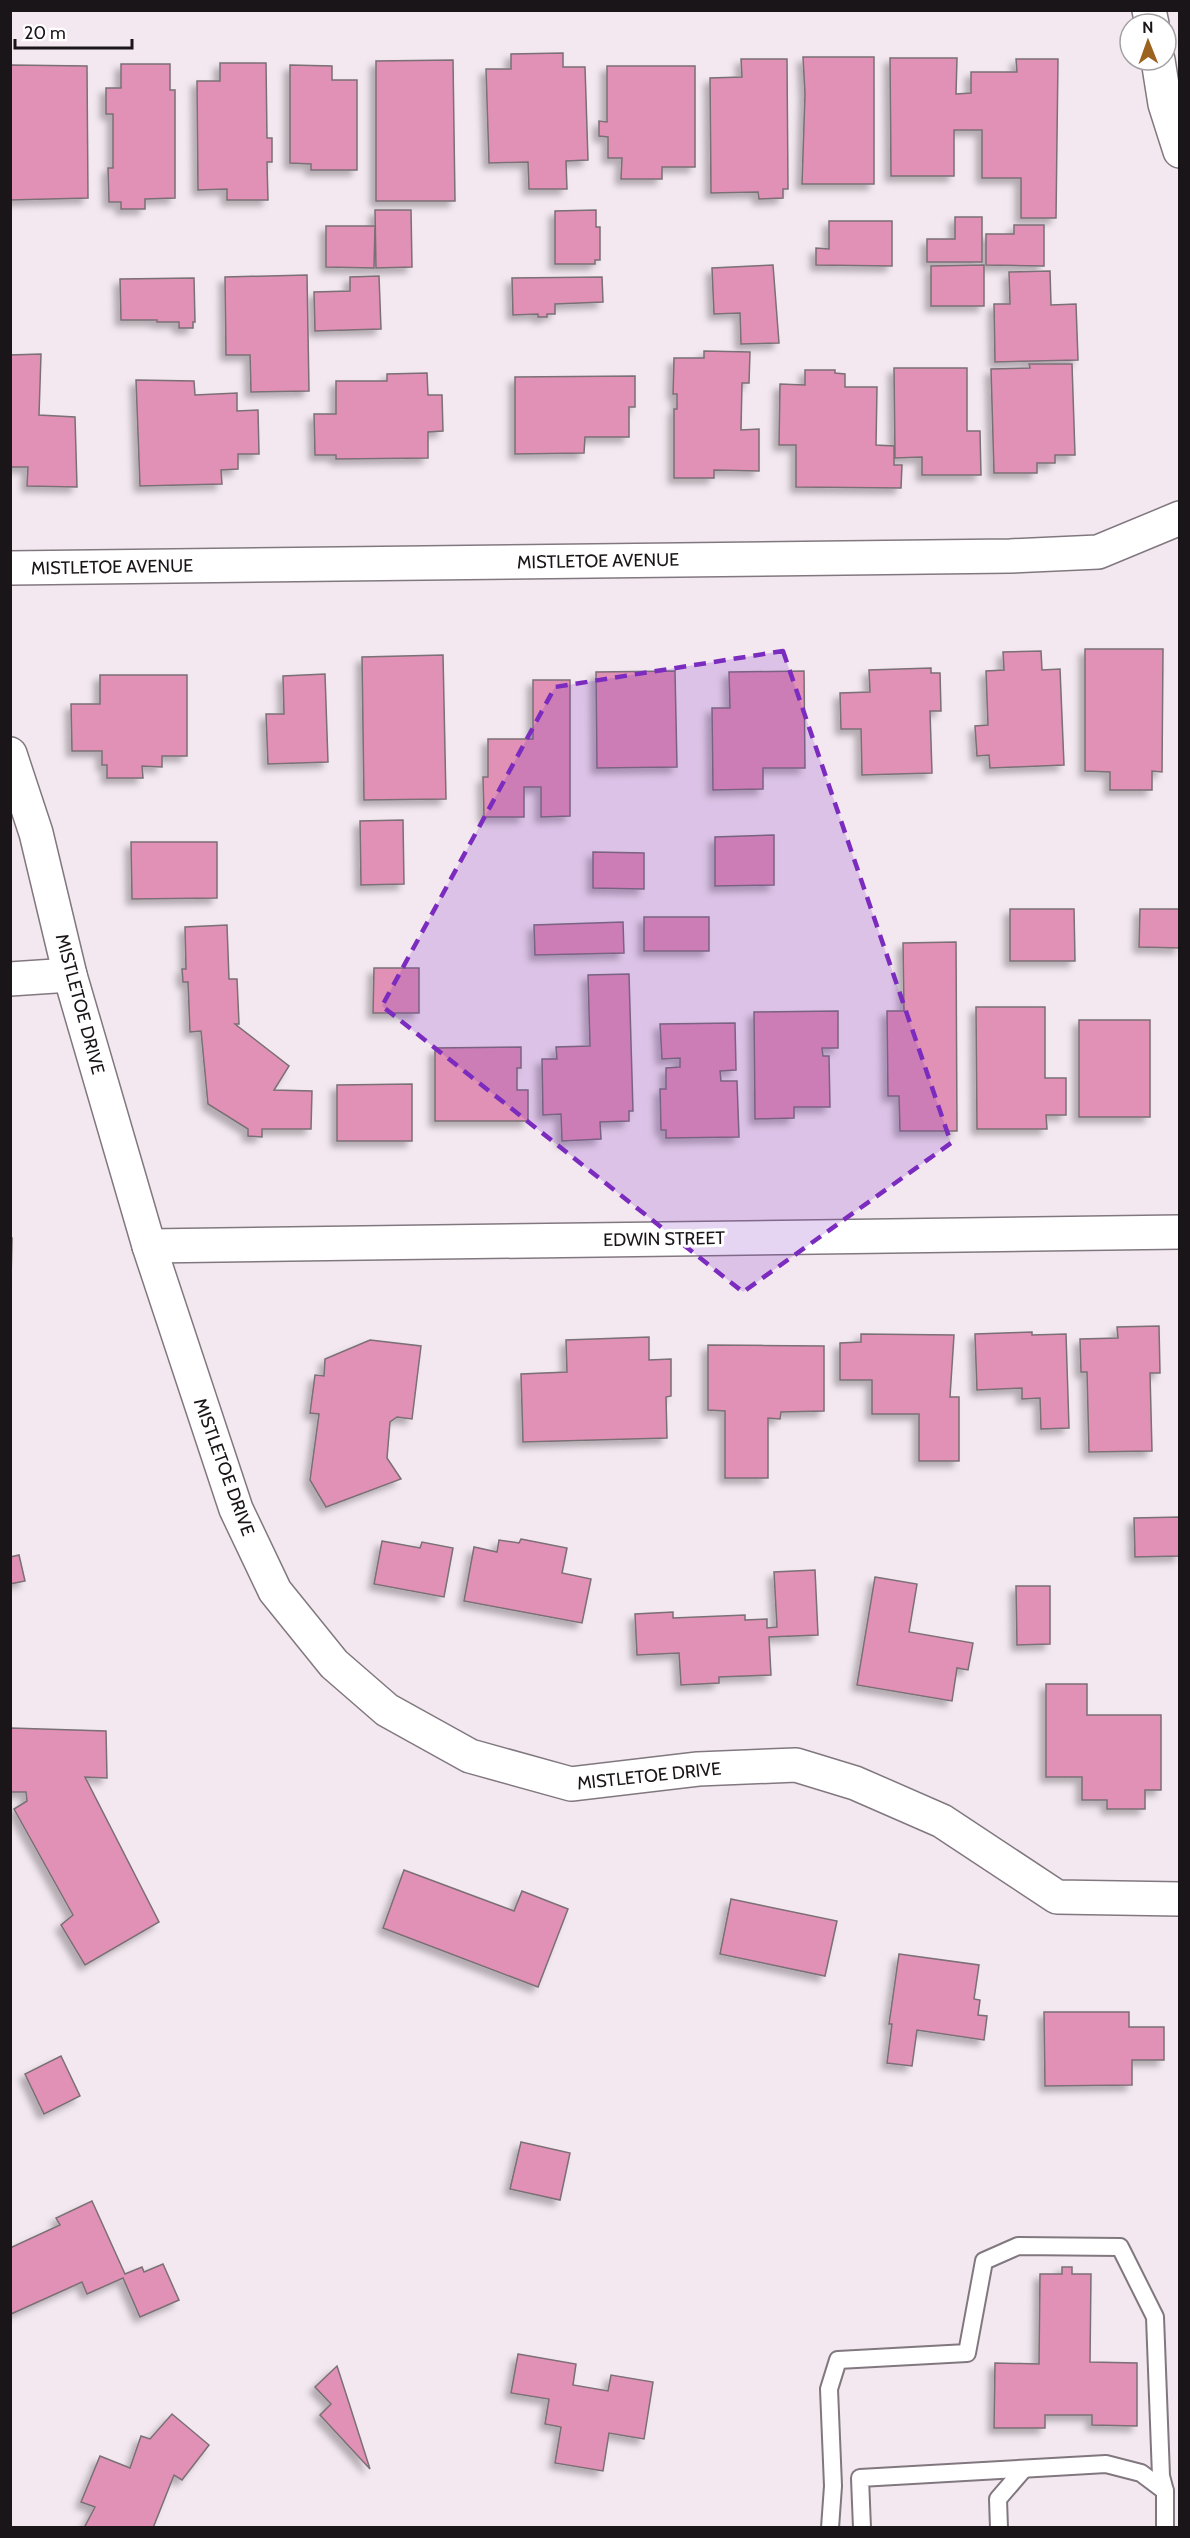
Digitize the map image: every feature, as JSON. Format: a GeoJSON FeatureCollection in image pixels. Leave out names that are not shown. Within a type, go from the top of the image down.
{"type":"FeatureCollection","features":[{"type":"Feature","properties":{"kind":"street"},"geometry":{"type":"LineString","coordinates":[[1160,72],[1165,104],[1179,151]]}},
{"type":"Feature","properties":{"kind":"street","name":"MISTLETOE AVENUE"},"geometry":{"type":"LineString","coordinates":[[10,568],[1010,556],[1098,552],[1179,518]]}},
{"type":"Feature","properties":{"kind":"street","name":"MISTLETOE DRIVE"},"geometry":{"type":"LineString","coordinates":[[10,754],[36,833],[70,975],[149,1246],[236,1509],[275,1591],[334,1664],[387,1710],[470,1756],[571,1785],[698,1769],[796,1765],[855,1783],[942,1821],[1057,1897],[1179,1899]]}},
{"type":"Feature","properties":{"kind":"street"},"geometry":{"type":"LineString","coordinates":[[10,979],[70,975]]}},
{"type":"Feature","properties":{"kind":"street","name":"EDWIN STREET"},"geometry":{"type":"LineString","coordinates":[[149,1246],[1179,1232]]}},
{"type":"Feature","properties":{"kind":"lane"},"geometry":{"type":"LineString","coordinates":[[830,2528],[833,2486],[829,2389],[838,2360],[967,2353],[984,2261],[1018,2247],[1120,2247],[1155,2316],[1165,2528]]}},
{"type":"Feature","properties":{"kind":"lane"},"geometry":{"type":"LineString","coordinates":[[862,2528],[860,2478],[1106,2464],[1141,2473],[1165,2491]]}},
{"type":"Feature","properties":{"kind":"lane"},"geometry":{"type":"LineString","coordinates":[[999,2528],[998,2499],[1023,2470]]}},
{"type":"Feature","properties":{"kind":"highlighted area"},"geometry":{"type":"Polygon","coordinates":[[[783,651],[951,1143],[743,1292],[382,1006],[555,687],[783,651]]]}},
{"type":"Feature","properties":{"kind":"building"},"geometry":{"type":"Polygon","coordinates":[[[563,53],[563,67],[585,67],[588,160],[566,161],[567,189],[529,189],[528,162],[489,163],[486,69],[511,69],[511,54],[563,53]]]}},
{"type":"Feature","properties":{"kind":"building"},"geometry":{"type":"Polygon","coordinates":[[[803,57],[874,57],[874,184],[802,184],[805,94],[803,57]]]}},
{"type":"Feature","properties":{"kind":"building"},"geometry":{"type":"Polygon","coordinates":[[[890,58],[957,58],[956,94],[971,93],[971,72],[1017,72],[1016,59],[1058,59],[1056,218],[1021,218],[1021,178],[982,178],[982,130],[954,130],[954,176],[891,176],[890,58]]]}},
{"type":"Feature","properties":{"kind":"building"},"geometry":{"type":"Polygon","coordinates":[[[741,59],[787,59],[788,189],[783,189],[783,198],[759,199],[758,192],[711,193],[710,78],[742,77],[741,59]]]}},
{"type":"Feature","properties":{"kind":"building"},"geometry":{"type":"Polygon","coordinates":[[[453,60],[455,201],[376,201],[376,61],[453,60]]]}},
{"type":"Feature","properties":{"kind":"building"},"geometry":{"type":"Polygon","coordinates":[[[220,63],[266,63],[267,138],[272,138],[272,162],[267,162],[268,200],[227,200],[227,189],[198,190],[197,81],[220,81],[220,63]]]}},
{"type":"Feature","properties":{"kind":"building"},"geometry":{"type":"Polygon","coordinates":[[[121,64],[170,64],[170,90],[175,90],[175,198],[145,199],[145,209],[121,209],[121,202],[109,202],[108,168],[113,168],[113,114],[106,114],[106,88],[121,88],[121,64]]]}},
{"type":"Feature","properties":{"kind":"building"},"geometry":{"type":"Polygon","coordinates":[[[10,65],[87,66],[88,198],[10,200],[10,65]]]}},
{"type":"Feature","properties":{"kind":"building"},"geometry":{"type":"Polygon","coordinates":[[[290,65],[332,66],[332,80],[357,80],[357,170],[311,170],[311,164],[290,163],[290,65]]]}},
{"type":"Feature","properties":{"kind":"building"},"geometry":{"type":"Polygon","coordinates":[[[607,66],[695,66],[695,167],[662,167],[662,179],[621,179],[622,158],[608,158],[608,137],[599,136],[599,121],[607,122],[607,66]]]}},
{"type":"Feature","properties":{"kind":"building"},"geometry":{"type":"Polygon","coordinates":[[[375,210],[411,210],[412,267],[376,268],[375,210]]]}},
{"type":"Feature","properties":{"kind":"building"},"geometry":{"type":"Polygon","coordinates":[[[596,210],[596,227],[600,227],[600,260],[595,260],[595,264],[555,264],[555,211],[596,210]]]}},
{"type":"Feature","properties":{"kind":"building"},"geometry":{"type":"Polygon","coordinates":[[[955,217],[982,217],[982,262],[927,262],[927,239],[955,239],[955,217]]]}},
{"type":"Feature","properties":{"kind":"building"},"geometry":{"type":"Polygon","coordinates":[[[829,221],[892,221],[892,266],[816,265],[816,248],[829,249],[829,221]]]}},
{"type":"Feature","properties":{"kind":"building"},"geometry":{"type":"Polygon","coordinates":[[[1014,225],[1044,225],[1044,266],[986,265],[986,234],[1014,234],[1014,225]]]}},
{"type":"Feature","properties":{"kind":"building"},"geometry":{"type":"Polygon","coordinates":[[[326,226],[375,226],[374,268],[326,267],[326,226]]]}},
{"type":"Feature","properties":{"kind":"building"},"geometry":{"type":"Polygon","coordinates":[[[773,265],[779,343],[741,344],[740,313],[714,314],[712,268],[773,265]]]}},
{"type":"Feature","properties":{"kind":"building"},"geometry":{"type":"Polygon","coordinates":[[[984,265],[984,306],[931,306],[931,266],[984,265]]]}},
{"type":"Feature","properties":{"kind":"building"},"geometry":{"type":"Polygon","coordinates":[[[1050,271],[1051,305],[1076,304],[1078,360],[995,362],[994,304],[1010,304],[1009,272],[1050,271]]]}},
{"type":"Feature","properties":{"kind":"building"},"geometry":{"type":"Polygon","coordinates":[[[307,275],[309,391],[251,392],[250,355],[226,355],[225,277],[307,275]]]}},
{"type":"Feature","properties":{"kind":"building"},"geometry":{"type":"Polygon","coordinates":[[[379,276],[381,329],[315,331],[314,292],[350,291],[350,277],[379,276]]]}},
{"type":"Feature","properties":{"kind":"building"},"geometry":{"type":"Polygon","coordinates":[[[602,277],[603,302],[555,304],[555,314],[547,314],[547,317],[538,317],[538,314],[513,315],[512,278],[602,277]]]}},
{"type":"Feature","properties":{"kind":"building"},"geometry":{"type":"Polygon","coordinates":[[[194,278],[195,322],[193,322],[193,328],[179,328],[179,322],[121,320],[120,279],[194,278]]]}},
{"type":"Feature","properties":{"kind":"building"},"geometry":{"type":"Polygon","coordinates":[[[704,351],[750,352],[749,383],[742,383],[741,430],[759,429],[759,471],[714,470],[714,478],[674,478],[674,409],[677,409],[677,394],[673,394],[674,358],[704,358],[704,351]]]}},
{"type":"Feature","properties":{"kind":"building"},"geometry":{"type":"Polygon","coordinates":[[[41,354],[39,415],[75,417],[77,487],[27,486],[28,467],[10,467],[10,355],[41,354]]]}},
{"type":"Feature","properties":{"kind":"building"},"geometry":{"type":"Polygon","coordinates":[[[1029,364],[1072,364],[1075,455],[1055,455],[1055,463],[1037,463],[1037,473],[994,473],[991,369],[1030,368],[1029,364]]]}},
{"type":"Feature","properties":{"kind":"building"},"geometry":{"type":"Polygon","coordinates":[[[894,368],[967,368],[967,431],[980,431],[981,475],[922,475],[922,457],[895,458],[894,368]]]}},
{"type":"Feature","properties":{"kind":"building"},"geometry":{"type":"Polygon","coordinates":[[[805,370],[835,370],[835,373],[845,374],[845,387],[877,387],[876,445],[894,446],[894,465],[902,465],[901,488],[796,487],[796,445],[779,445],[780,384],[805,385],[805,370]]]}},
{"type":"Feature","properties":{"kind":"building"},"geometry":{"type":"Polygon","coordinates":[[[427,373],[428,395],[442,395],[443,431],[428,432],[428,458],[336,459],[336,455],[315,455],[314,414],[336,414],[336,381],[387,381],[387,374],[427,373]]]}},
{"type":"Feature","properties":{"kind":"building"},"geometry":{"type":"Polygon","coordinates":[[[635,376],[635,407],[629,407],[629,437],[585,437],[584,453],[515,454],[515,377],[635,376]]]}},
{"type":"Feature","properties":{"kind":"building"},"geometry":{"type":"Polygon","coordinates":[[[136,380],[194,381],[195,395],[237,393],[237,411],[258,410],[259,454],[238,454],[238,469],[221,470],[222,484],[140,486],[136,380]]]}},
{"type":"Feature","properties":{"kind":"building"},"geometry":{"type":"Polygon","coordinates":[[[1085,649],[1163,649],[1162,772],[1152,771],[1152,790],[1110,790],[1110,772],[1085,771],[1085,649]]]}},
{"type":"Feature","properties":{"kind":"building"},"geometry":{"type":"Polygon","coordinates":[[[1041,651],[1042,670],[1060,669],[1064,765],[990,768],[989,755],[977,756],[975,726],[988,725],[986,671],[1004,670],[1003,652],[1041,651]]]}},
{"type":"Feature","properties":{"kind":"building"},"geometry":{"type":"Polygon","coordinates":[[[443,655],[446,799],[364,800],[362,657],[443,655]]]}},
{"type":"Feature","properties":{"kind":"building"},"geometry":{"type":"Polygon","coordinates":[[[931,668],[931,673],[940,673],[941,711],[930,711],[932,773],[862,775],[861,729],[841,729],[840,693],[870,692],[869,670],[931,668]]]}},
{"type":"Feature","properties":{"kind":"building"},"geometry":{"type":"Polygon","coordinates":[[[675,671],[677,767],[597,768],[596,672],[675,671]]]}},
{"type":"Feature","properties":{"kind":"building"},"geometry":{"type":"Polygon","coordinates":[[[804,671],[805,768],[763,768],[763,789],[713,790],[712,708],[730,708],[729,672],[804,671]]]}},
{"type":"Feature","properties":{"kind":"building"},"geometry":{"type":"Polygon","coordinates":[[[325,674],[328,762],[268,764],[266,714],[284,714],[283,676],[325,674]]]}},
{"type":"Feature","properties":{"kind":"building"},"geometry":{"type":"Polygon","coordinates":[[[100,675],[187,675],[187,756],[162,756],[162,767],[142,766],[143,778],[107,778],[107,765],[102,765],[102,751],[72,751],[71,704],[100,704],[100,675]]]}},
{"type":"Feature","properties":{"kind":"building"},"geometry":{"type":"Polygon","coordinates":[[[533,680],[570,680],[570,816],[541,817],[541,787],[524,787],[524,817],[484,817],[483,777],[488,777],[488,739],[533,739],[533,680]]]}},
{"type":"Feature","properties":{"kind":"building"},"geometry":{"type":"Polygon","coordinates":[[[403,820],[404,884],[361,885],[360,821],[403,820]]]}},
{"type":"Feature","properties":{"kind":"building"},"geometry":{"type":"Polygon","coordinates":[[[774,835],[774,885],[715,886],[715,837],[774,835]]]}},
{"type":"Feature","properties":{"kind":"building"},"geometry":{"type":"Polygon","coordinates":[[[131,842],[217,842],[217,898],[132,899],[131,842]]]}},
{"type":"Feature","properties":{"kind":"building"},"geometry":{"type":"Polygon","coordinates":[[[593,852],[644,853],[644,889],[593,888],[593,852]]]}},
{"type":"Feature","properties":{"kind":"building"},"geometry":{"type":"Polygon","coordinates":[[[1010,909],[1074,909],[1075,961],[1010,961],[1010,909]]]}},
{"type":"Feature","properties":{"kind":"building"},"geometry":{"type":"Polygon","coordinates":[[[1140,909],[1180,909],[1180,948],[1139,947],[1140,909]]]}},
{"type":"Feature","properties":{"kind":"building"},"geometry":{"type":"Polygon","coordinates":[[[644,917],[709,917],[709,951],[644,951],[644,917]]]}},
{"type":"Feature","properties":{"kind":"building"},"geometry":{"type":"Polygon","coordinates":[[[623,922],[624,953],[535,955],[534,925],[623,922]]]}},
{"type":"Feature","properties":{"kind":"building"},"geometry":{"type":"Polygon","coordinates":[[[227,925],[229,979],[237,979],[239,1024],[235,1024],[289,1066],[274,1090],[312,1091],[311,1129],[262,1129],[262,1137],[248,1136],[248,1129],[208,1104],[201,1031],[190,1032],[188,982],[183,982],[182,969],[186,969],[185,927],[227,925]]]}},
{"type":"Feature","properties":{"kind":"building"},"geometry":{"type":"Polygon","coordinates":[[[956,942],[957,1131],[900,1131],[899,1096],[888,1096],[887,1011],[904,1011],[903,943],[956,942]]]}},
{"type":"Feature","properties":{"kind":"building"},"geometry":{"type":"Polygon","coordinates":[[[374,968],[419,968],[419,1013],[373,1013],[374,968]]]}},
{"type":"Feature","properties":{"kind":"building"},"geometry":{"type":"Polygon","coordinates":[[[629,974],[633,1111],[629,1111],[629,1121],[600,1122],[601,1139],[562,1141],[561,1114],[543,1115],[542,1059],[557,1059],[556,1047],[590,1046],[588,975],[629,974]]]}},
{"type":"Feature","properties":{"kind":"building"},"geometry":{"type":"Polygon","coordinates":[[[976,1007],[1045,1007],[1045,1078],[1066,1078],[1066,1115],[1046,1115],[1047,1129],[977,1129],[976,1007]]]}},
{"type":"Feature","properties":{"kind":"building"},"geometry":{"type":"Polygon","coordinates":[[[838,1011],[838,1048],[822,1048],[823,1056],[829,1056],[830,1107],[794,1107],[794,1118],[755,1119],[754,1012],[838,1011]]]}},
{"type":"Feature","properties":{"kind":"building"},"geometry":{"type":"Polygon","coordinates":[[[1079,1020],[1150,1020],[1150,1117],[1079,1117],[1079,1020]]]}},
{"type":"Feature","properties":{"kind":"building"},"geometry":{"type":"Polygon","coordinates":[[[735,1023],[736,1070],[720,1071],[721,1081],[737,1081],[739,1137],[666,1138],[666,1130],[661,1130],[660,1089],[666,1089],[666,1068],[680,1067],[680,1058],[662,1059],[660,1024],[735,1023]]]}},
{"type":"Feature","properties":{"kind":"building"},"geometry":{"type":"Polygon","coordinates":[[[521,1047],[521,1068],[517,1068],[517,1090],[528,1090],[528,1121],[435,1121],[435,1048],[521,1047]]]}},
{"type":"Feature","properties":{"kind":"building"},"geometry":{"type":"Polygon","coordinates":[[[412,1084],[412,1141],[337,1141],[337,1085],[412,1084]]]}},
{"type":"Feature","properties":{"kind":"building"},"geometry":{"type":"Polygon","coordinates":[[[10,1238],[12,1238],[11,1281],[10,1281],[10,1238]]]}},
{"type":"Feature","properties":{"kind":"building"},"geometry":{"type":"Polygon","coordinates":[[[1159,1326],[1160,1373],[1150,1373],[1152,1451],[1089,1452],[1087,1372],[1081,1372],[1080,1339],[1118,1338],[1117,1327],[1159,1326]]]}},
{"type":"Feature","properties":{"kind":"building"},"geometry":{"type":"Polygon","coordinates":[[[1032,1332],[1032,1335],[1066,1334],[1069,1428],[1041,1429],[1040,1398],[1022,1399],[1022,1388],[977,1390],[975,1334],[1032,1332]]]}},
{"type":"Feature","properties":{"kind":"building"},"geometry":{"type":"Polygon","coordinates":[[[861,1334],[954,1335],[950,1397],[959,1397],[959,1461],[919,1461],[919,1414],[872,1414],[872,1380],[840,1380],[840,1343],[861,1342],[861,1334]]]}},
{"type":"Feature","properties":{"kind":"building"},"geometry":{"type":"Polygon","coordinates":[[[649,1337],[649,1360],[671,1359],[671,1396],[666,1397],[667,1438],[523,1442],[521,1374],[567,1372],[566,1340],[649,1337]]]}},
{"type":"Feature","properties":{"kind":"building"},"geometry":{"type":"Polygon","coordinates":[[[370,1340],[421,1346],[412,1419],[397,1417],[390,1422],[387,1458],[401,1479],[326,1507],[310,1480],[319,1414],[310,1413],[315,1375],[324,1376],[325,1359],[370,1340]]]}},
{"type":"Feature","properties":{"kind":"building"},"geometry":{"type":"Polygon","coordinates":[[[708,1345],[824,1346],[824,1411],[781,1412],[780,1419],[768,1418],[768,1478],[725,1478],[725,1411],[708,1410],[708,1345]]]}},
{"type":"Feature","properties":{"kind":"building"},"geometry":{"type":"Polygon","coordinates":[[[1180,1517],[1180,1556],[1135,1557],[1134,1518],[1180,1517]]]}},
{"type":"Feature","properties":{"kind":"building"},"geometry":{"type":"Polygon","coordinates":[[[521,1539],[567,1548],[562,1573],[591,1579],[582,1623],[464,1601],[474,1547],[497,1552],[499,1540],[519,1543],[521,1539]]]}},
{"type":"Feature","properties":{"kind":"building"},"geometry":{"type":"Polygon","coordinates":[[[382,1541],[420,1548],[422,1542],[453,1548],[444,1597],[374,1584],[382,1541]]]}},
{"type":"Feature","properties":{"kind":"building"},"geometry":{"type":"Polygon","coordinates":[[[19,1555],[25,1581],[10,1584],[10,1557],[19,1555]]]}},
{"type":"Feature","properties":{"kind":"building"},"geometry":{"type":"Polygon","coordinates":[[[815,1570],[818,1635],[769,1637],[771,1675],[719,1677],[719,1683],[681,1685],[679,1653],[637,1655],[635,1614],[673,1612],[673,1618],[745,1615],[745,1620],[767,1619],[767,1628],[777,1627],[774,1572],[815,1570]]]}},
{"type":"Feature","properties":{"kind":"building"},"geometry":{"type":"Polygon","coordinates":[[[875,1577],[917,1584],[909,1632],[973,1643],[968,1670],[957,1668],[952,1701],[857,1685],[875,1577]]]}},
{"type":"Feature","properties":{"kind":"building"},"geometry":{"type":"Polygon","coordinates":[[[1016,1586],[1050,1586],[1050,1644],[1017,1645],[1016,1586]]]}},
{"type":"Feature","properties":{"kind":"building"},"geometry":{"type":"Polygon","coordinates":[[[1046,1684],[1087,1684],[1087,1715],[1161,1715],[1161,1790],[1145,1790],[1145,1809],[1107,1809],[1107,1800],[1082,1800],[1082,1777],[1046,1777],[1046,1684]]]}},
{"type":"Feature","properties":{"kind":"building"},"geometry":{"type":"Polygon","coordinates":[[[10,1728],[106,1731],[107,1778],[85,1777],[159,1922],[85,1965],[61,1925],[73,1915],[14,1809],[27,1801],[26,1792],[10,1792],[10,1728]]]}},
{"type":"Feature","properties":{"kind":"building"},"geometry":{"type":"Polygon","coordinates":[[[404,1870],[514,1911],[522,1891],[568,1909],[538,1987],[383,1928],[404,1870]]]}},
{"type":"Feature","properties":{"kind":"building"},"geometry":{"type":"Polygon","coordinates":[[[731,1899],[837,1921],[825,1976],[720,1954],[731,1899]]]}},
{"type":"Feature","properties":{"kind":"building"},"geometry":{"type":"Polygon","coordinates":[[[899,1954],[979,1965],[974,1999],[980,2000],[978,2015],[987,2016],[984,2040],[917,2030],[912,2066],[887,2063],[892,2024],[889,2024],[899,1954]]]}},
{"type":"Feature","properties":{"kind":"building"},"geometry":{"type":"Polygon","coordinates":[[[1044,2012],[1129,2012],[1129,2027],[1164,2027],[1164,2060],[1132,2060],[1132,2085],[1045,2086],[1044,2012]]]}},
{"type":"Feature","properties":{"kind":"building"},"geometry":{"type":"Polygon","coordinates":[[[61,2056],[80,2096],[44,2114],[25,2074],[61,2056]]]}},
{"type":"Feature","properties":{"kind":"building"},"geometry":{"type":"Polygon","coordinates":[[[521,2142],[570,2153],[560,2200],[510,2189],[521,2142]]]}},
{"type":"Feature","properties":{"kind":"building"},"geometry":{"type":"Polygon","coordinates":[[[92,2201],[125,2274],[142,2267],[144,2272],[163,2264],[179,2300],[140,2317],[123,2278],[87,2294],[82,2282],[11,2314],[10,2248],[60,2225],[56,2218],[92,2201]]]}},
{"type":"Feature","properties":{"kind":"building"},"geometry":{"type":"Polygon","coordinates":[[[1062,2267],[1072,2267],[1072,2274],[1091,2274],[1090,2362],[1137,2363],[1137,2426],[1092,2425],[1092,2415],[1045,2415],[1045,2428],[994,2428],[995,2363],[1039,2364],[1040,2274],[1062,2274],[1062,2267]]]}},
{"type":"Feature","properties":{"kind":"building"},"geometry":{"type":"Polygon","coordinates":[[[518,2354],[576,2364],[573,2385],[608,2391],[611,2375],[653,2382],[644,2439],[609,2433],[603,2471],[555,2463],[561,2427],[545,2424],[549,2399],[511,2393],[518,2354]]]}},
{"type":"Feature","properties":{"kind":"building"},"geometry":{"type":"Polygon","coordinates":[[[337,2366],[370,2469],[320,2415],[331,2404],[315,2387],[337,2366]]]}},
{"type":"Feature","properties":{"kind":"building"},"geometry":{"type":"Polygon","coordinates":[[[172,2414],[209,2445],[182,2480],[174,2475],[153,2528],[84,2528],[95,2507],[81,2502],[100,2456],[130,2468],[141,2436],[150,2439],[172,2414]]]}}]}
